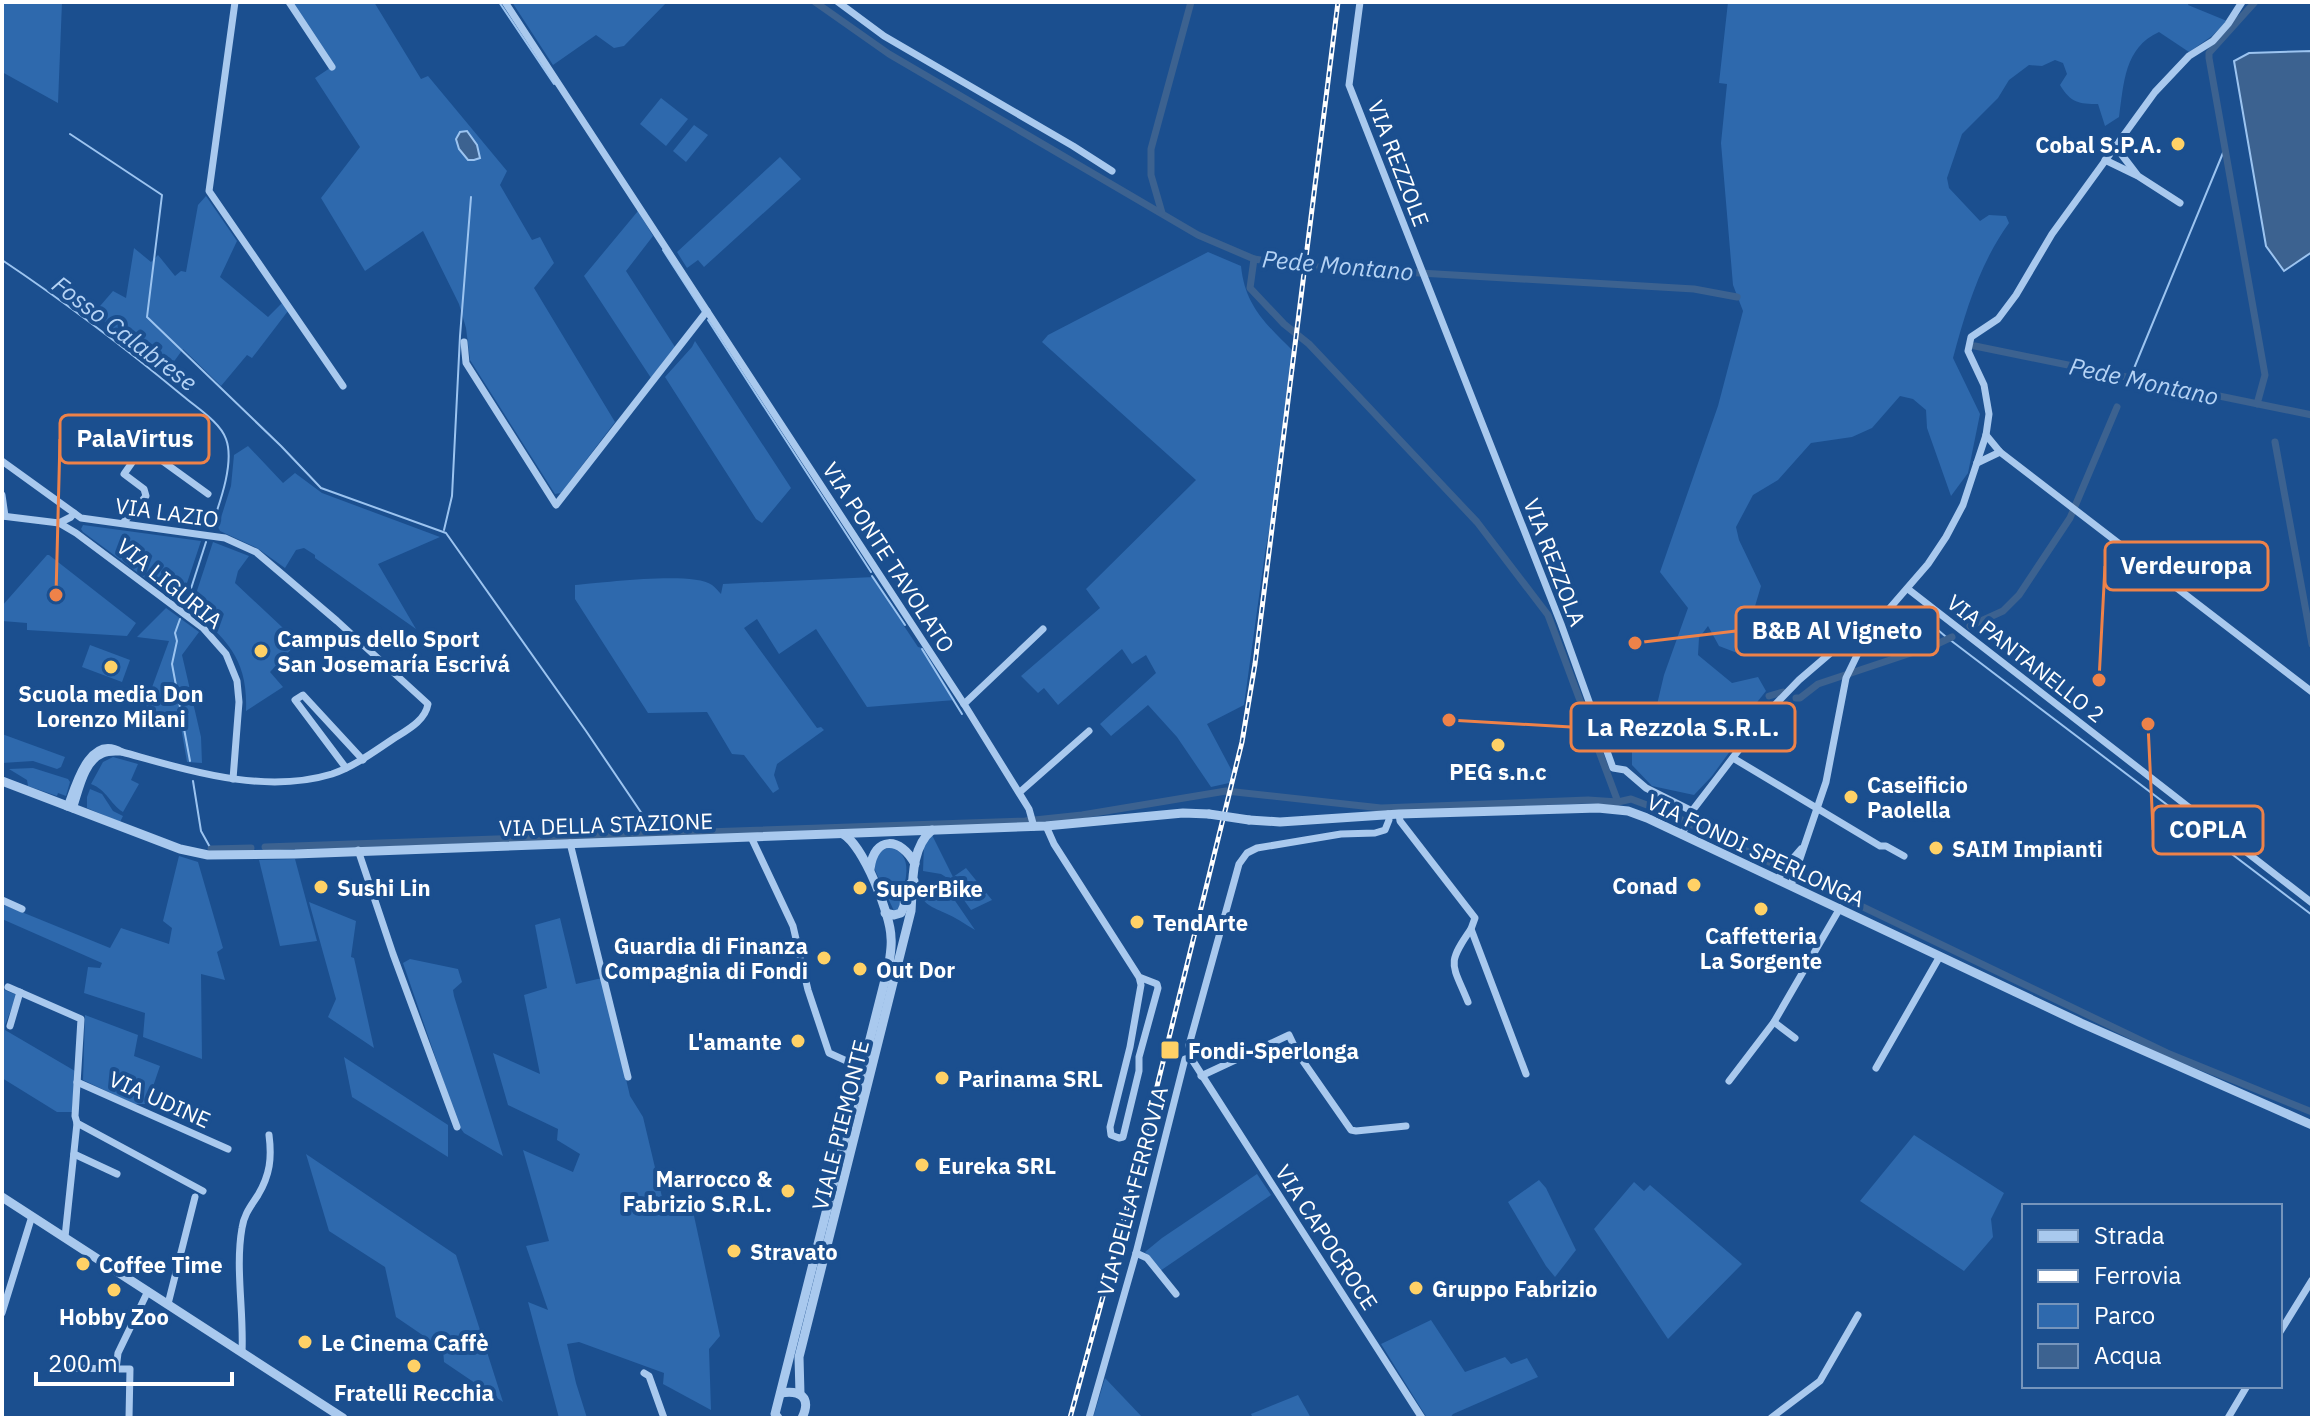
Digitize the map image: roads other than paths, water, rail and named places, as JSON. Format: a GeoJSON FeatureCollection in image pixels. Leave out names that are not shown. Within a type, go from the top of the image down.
{"type":"FeatureCollection","features":[{"type":"Feature","properties":{"kind":"street"},"geometry":{"type":"LineString","coordinates":[[235,2],[209,191],[343,386]]}},
{"type":"Feature","properties":{"kind":"street"},"geometry":{"type":"LineString","coordinates":[[289,2],[332,67]]}},
{"type":"Feature","properties":{"kind":"street","name":"VIA PONTE TAVOLATO"},"geometry":{"type":"LineString","coordinates":[[505,2],[964,704],[1020,792],[1033,821]]}},
{"type":"Feature","properties":{"kind":"street"},"geometry":{"type":"LineString","coordinates":[[838,2],[884,36],[1112,171]]}},
{"type":"Feature","properties":{"kind":"street","name":"VIA REZZOLE"},"geometry":{"type":"LineString","coordinates":[[1360,2],[1349,85],[1427,287]]}},
{"type":"Feature","properties":{"kind":"street"},"geometry":{"type":"LineString","coordinates":[[1793,882],[1793,866],[1826,782],[1846,678],[1876,624],[1908,589],[1946,537],[1963,505],[1977,463],[1989,414],[1984,385],[1968,351],[1971,337],[1998,319],[2052,234],[2155,92],[2189,56],[2213,41],[2242,2]]}},
{"type":"Feature","properties":{"kind":"street"},"geometry":{"type":"LineString","coordinates":[[2115,146],[2138,176]]}},
{"type":"Feature","properties":{"kind":"street"},"geometry":{"type":"LineString","coordinates":[[2105,160],[2138,176],[2180,203]]}},
{"type":"Feature","properties":{"kind":"street","name":"VIA REZZOLA"},"geometry":{"type":"LineString","coordinates":[[1427,287],[1561,624],[1613,768],[1625,770],[1646,788],[1690,813]]}},
{"type":"Feature","properties":{"kind":"street"},"geometry":{"type":"LineString","coordinates":[[464,342],[466,363],[556,505],[707,311]]}},
{"type":"Feature","properties":{"kind":"street"},"geometry":{"type":"LineString","coordinates":[[1986,435],[2000,452],[2312,692]]}},
{"type":"Feature","properties":{"kind":"street"},"geometry":{"type":"LineString","coordinates":[[123,523],[146,496],[144,489],[124,474],[143,447],[208,494]]}},
{"type":"Feature","properties":{"kind":"street"},"geometry":{"type":"LineString","coordinates":[[1977,463],[2000,452]]}},
{"type":"Feature","properties":{"kind":"street","name":"VIA LAZIO"},"geometry":{"type":"LineString","coordinates":[[2,461],[81,518],[225,538],[256,552],[428,704],[426,713],[412,726],[363,760]]}},
{"type":"Feature","properties":{"kind":"street"},"geometry":{"type":"LineString","coordinates":[[2,495],[3,516],[61,524],[73,515]]}},
{"type":"Feature","properties":{"kind":"street","name":"VIA LIGURIA"},"geometry":{"type":"LineString","coordinates":[[61,524],[203,628],[226,654],[237,681],[239,702],[233,779]]}},
{"type":"Feature","properties":{"kind":"street","name":"VIA PANTANELLO 2"},"geometry":{"type":"LineString","coordinates":[[1908,589],[2312,903]]}},
{"type":"Feature","properties":{"kind":"street"},"geometry":{"type":"LineString","coordinates":[[1683,832],[1690,813],[1767,713],[1834,650],[1876,624]]}},
{"type":"Feature","properties":{"kind":"street"},"geometry":{"type":"LineString","coordinates":[[964,704],[1043,629]]}},
{"type":"Feature","properties":{"kind":"street"},"geometry":{"type":"LineString","coordinates":[[70,808],[89,756],[102,748],[118,748],[167,766],[233,779],[304,780],[334,773],[346,768],[363,760],[303,695],[295,700],[346,768]]}},
{"type":"Feature","properties":{"kind":"street"},"geometry":{"type":"LineString","coordinates":[[1020,792],[1089,731]]}},
{"type":"Feature","properties":{"kind":"street"},"geometry":{"type":"LineString","coordinates":[[1733,758],[1880,846],[1904,856]]}},
{"type":"Feature","properties":{"kind":"street","name":"VIA DELLA STAZIONE"},"geometry":{"type":"LineString","coordinates":[[2,781],[166,844],[208,855],[842,834],[1033,821],[1046,826]]}},
{"type":"Feature","properties":{"kind":"street","name":"VIA FONDI SPERLONGA"},"geometry":{"type":"LineString","coordinates":[[1046,826],[1183,813],[1280,822],[1394,814],[1598,808],[1628,811],[1781,875],[1840,908],[2147,1054],[2312,1125]]}},
{"type":"Feature","properties":{"kind":"street"},"geometry":{"type":"LineString","coordinates":[[1394,814],[1475,918],[1453,960],[1468,1002]]}},
{"type":"Feature","properties":{"kind":"street","name":"VIA DELLA FERROVIA"},"geometry":{"type":"LineString","coordinates":[[1089,1418],[1136,1253],[1185,1059],[1191,1058],[1189,1045],[1239,864],[1247,853],[1257,848],[1385,830],[1394,814]]}},
{"type":"Feature","properties":{"kind":"street"},"geometry":{"type":"LineString","coordinates":[[1046,826],[1141,985],[1110,1127],[1111,1135],[1119,1138],[1123,1137],[1158,988],[1157,984],[1139,977]]}},
{"type":"Feature","properties":{"kind":"street"},"geometry":{"type":"LineString","coordinates":[[917,851],[932,830]]}},
{"type":"Feature","properties":{"kind":"street"},"geometry":{"type":"LineString","coordinates":[[907,831],[917,851]]}},
{"type":"Feature","properties":{"kind":"street"},"geometry":{"type":"LineString","coordinates":[[859,853],[864,840],[874,832]]}},
{"type":"Feature","properties":{"kind":"street","name":"VIALE PIEMONTE"},"geometry":{"type":"LineString","coordinates":[[776,1417],[889,964],[892,936],[870,869],[853,841],[842,834]]}},
{"type":"Feature","properties":{"kind":"street"},"geometry":{"type":"LineString","coordinates":[[751,837],[793,926],[808,990],[829,1053],[862,1068]]}},
{"type":"Feature","properties":{"kind":"street"},"geometry":{"type":"LineString","coordinates":[[570,843],[628,1077]]}},
{"type":"Feature","properties":{"kind":"street"},"geometry":{"type":"LineString","coordinates":[[870,869],[871,856],[879,847],[889,843],[902,846],[915,864]]}},
{"type":"Feature","properties":{"kind":"street"},"geometry":{"type":"LineString","coordinates":[[358,850],[457,1127]]}},
{"type":"Feature","properties":{"kind":"street","name":"VIALE PIEMONTE"},"geometry":{"type":"LineString","coordinates":[[802,1418],[805,1412],[800,1394],[799,1357],[911,911],[917,851]]}},
{"type":"Feature","properties":{"kind":"street"},"geometry":{"type":"LineString","coordinates":[[1781,875],[1793,866]]}},
{"type":"Feature","properties":{"kind":"street"},"geometry":{"type":"LineString","coordinates":[[885,913],[901,913],[906,887],[914,881]]}},
{"type":"Feature","properties":{"kind":"street"},"geometry":{"type":"LineString","coordinates":[[2,900],[22,909]]}},
{"type":"Feature","properties":{"kind":"street"},"geometry":{"type":"LineString","coordinates":[[1729,1081],[1774,1022],[1840,908]]}},
{"type":"Feature","properties":{"kind":"street"},"geometry":{"type":"LineString","coordinates":[[1471,929],[1526,1074]]}},
{"type":"Feature","properties":{"kind":"street"},"geometry":{"type":"LineString","coordinates":[[1876,1068],[1940,956]]}},
{"type":"Feature","properties":{"kind":"street"},"geometry":{"type":"LineString","coordinates":[[8,987],[81,1019],[77,1123],[65,1237]]}},
{"type":"Feature","properties":{"kind":"street"},"geometry":{"type":"LineString","coordinates":[[10,1026],[20,992]]}},
{"type":"Feature","properties":{"kind":"street"},"geometry":{"type":"LineString","coordinates":[[1774,1022],[1795,1038]]}},
{"type":"Feature","properties":{"kind":"street"},"geometry":{"type":"LineString","coordinates":[[1135,1023],[1147,1026]]}},
{"type":"Feature","properties":{"kind":"street"},"geometry":{"type":"LineString","coordinates":[[1201,1076],[1289,1035],[1298,1054],[1351,1130],[1406,1126]]}},
{"type":"Feature","properties":{"kind":"street"},"geometry":{"type":"LineString","coordinates":[[1127,1057],[1139,1059]]}},
{"type":"Feature","properties":{"kind":"street","name":"VIA CAPOCROCE"},"geometry":{"type":"LineString","coordinates":[[1191,1058],[1422,1418]]}},
{"type":"Feature","properties":{"kind":"street","name":"VIA UDINE"},"geometry":{"type":"LineString","coordinates":[[77,1082],[228,1149]]}},
{"type":"Feature","properties":{"kind":"street"},"geometry":{"type":"LineString","coordinates":[[77,1123],[203,1191]]}},
{"type":"Feature","properties":{"kind":"street"},"geometry":{"type":"LineString","coordinates":[[242,1352],[242,1223],[269,1168],[269,1135]]}},
{"type":"Feature","properties":{"kind":"street"},"geometry":{"type":"LineString","coordinates":[[74,1154],[117,1174]]}},
{"type":"Feature","properties":{"kind":"street"},"geometry":{"type":"LineString","coordinates":[[2,1197],[343,1418]]}},
{"type":"Feature","properties":{"kind":"street"},"geometry":{"type":"LineString","coordinates":[[168,1304],[195,1197]]}},
{"type":"Feature","properties":{"kind":"street"},"geometry":{"type":"LineString","coordinates":[[2,1313],[32,1216]]}},
{"type":"Feature","properties":{"kind":"street"},"geometry":{"type":"LineString","coordinates":[[1136,1253],[1147,1258],[1176,1294]]}},
{"type":"Feature","properties":{"kind":"street"},"geometry":{"type":"LineString","coordinates":[[2282,1329],[2312,1280]]}},
{"type":"Feature","properties":{"kind":"street"},"geometry":{"type":"LineString","coordinates":[[116,1369],[118,1353],[148,1291]]}},
{"type":"Feature","properties":{"kind":"street"},"geometry":{"type":"LineString","coordinates":[[1771,1418],[1820,1381],[1858,1315]]}},
{"type":"Feature","properties":{"kind":"street"},"geometry":{"type":"LineString","coordinates":[[68,1368],[130,1369],[129,1418]]}},
{"type":"Feature","properties":{"kind":"street"},"geometry":{"type":"LineString","coordinates":[[644,1373],[649,1376],[664,1418]]}},
{"type":"Feature","properties":{"kind":"street"},"geometry":{"type":"LineString","coordinates":[[2228,1418],[2246,1388]]}},
{"type":"Feature","properties":{"kind":"street"},"geometry":{"type":"LineString","coordinates":[[781,1393],[794,1391],[800,1394]]}},
{"type":"Feature","properties":{"kind":"water"},"geometry":{"type":"Polygon","coordinates":[[[2312,51],[2312,252],[2284,271],[2266,246],[2234,61],[2249,53],[2312,51]]]}},
{"type":"Feature","properties":{"kind":"water"},"geometry":{"type":"Polygon","coordinates":[[[467,131],[477,145],[480,158],[468,160],[459,149],[456,139],[460,132],[467,131]]]}},
{"type":"Feature","properties":{"kind":"waterway"},"geometry":{"type":"LineString","coordinates":[[499,2],[554,84]]}},
{"type":"Feature","properties":{"kind":"waterway","name":"Pede Montano"},"geometry":{"type":"LineString","coordinates":[[815,2],[889,54],[1198,235],[1254,259],[1301,266],[1694,289],[1737,297]]}},
{"type":"Feature","properties":{"kind":"waterway"},"geometry":{"type":"LineString","coordinates":[[1162,213],[1151,175],[1151,149],[1191,2]]}},
{"type":"Feature","properties":{"kind":"waterway"},"geometry":{"type":"LineString","coordinates":[[2255,2],[2209,53],[2209,58],[2265,375],[2257,404]]}},
{"type":"Feature","properties":{"kind":"waterway"},"geometry":{"type":"LineString","coordinates":[[70,134],[162,195],[147,317],[321,488],[446,533],[655,833]]}},
{"type":"Feature","properties":{"kind":"waterway"},"geometry":{"type":"LineString","coordinates":[[2130,378],[2225,148]]}},
{"type":"Feature","properties":{"kind":"waterway"},"geometry":{"type":"LineString","coordinates":[[444,530],[452,496],[471,197]]}},
{"type":"Feature","properties":{"kind":"waterway"},"geometry":{"type":"LineString","coordinates":[[663,250],[703,312]]}},
{"type":"Feature","properties":{"kind":"waterway"},"geometry":{"type":"LineString","coordinates":[[1254,259],[1250,288],[1284,324],[1309,344],[1477,522],[1548,615],[1618,802]]}},
{"type":"Feature","properties":{"kind":"waterway","name":"Fosso Calabrese"},"geometry":{"type":"LineString","coordinates":[[2,260],[117,343],[219,427],[226,439],[229,460],[211,528]]}},
{"type":"Feature","properties":{"kind":"waterway"},"geometry":{"type":"LineString","coordinates":[[708,320],[871,572]]}},
{"type":"Feature","properties":{"kind":"waterway","name":"Pede Montano"},"geometry":{"type":"LineString","coordinates":[[1975,346],[2312,415]]}},
{"type":"Feature","properties":{"kind":"waterway"},"geometry":{"type":"LineString","coordinates":[[1970,626],[2003,611],[2019,595],[2070,518],[2117,407]]}},
{"type":"Feature","properties":{"kind":"waterway"},"geometry":{"type":"LineString","coordinates":[[2275,442],[2312,644]]}},
{"type":"Feature","properties":{"kind":"waterway","name":"Fosso Calabrese"},"geometry":{"type":"LineString","coordinates":[[186,604],[206,542]]}},
{"type":"Feature","properties":{"kind":"waterway"},"geometry":{"type":"LineString","coordinates":[[872,576],[905,625]]}},
{"type":"Feature","properties":{"kind":"waterway"},"geometry":{"type":"LineString","coordinates":[[1912,608],[2312,915]]}},
{"type":"Feature","properties":{"kind":"waterway","name":"Fosso Calabrese"},"geometry":{"type":"LineString","coordinates":[[180,619],[175,633],[177,641],[172,664],[190,761]]}},
{"type":"Feature","properties":{"kind":"waterway"},"geometry":{"type":"LineString","coordinates":[[1796,698],[1818,684],[1952,637]]}},
{"type":"Feature","properties":{"kind":"waterway"},"geometry":{"type":"LineString","coordinates":[[922,649],[962,714]]}},
{"type":"Feature","properties":{"kind":"waterway"},"geometry":{"type":"LineString","coordinates":[[1769,696],[1783,692]]}},
{"type":"Feature","properties":{"kind":"waterway","name":"Fosso Calabrese"},"geometry":{"type":"LineString","coordinates":[[193,781],[201,831],[211,849]]}},
{"type":"Feature","properties":{"kind":"waterway"},"geometry":{"type":"LineString","coordinates":[[265,847],[1025,821],[1082,815],[1226,791],[1381,808],[1588,800],[1618,802],[1631,799],[1663,811],[2167,1053],[2312,1112]]}},
{"type":"Feature","properties":{"kind":"waterway"},"geometry":{"type":"LineString","coordinates":[[211,849],[251,848]]}},
{"type":"Feature","properties":{"kind":"railway"},"geometry":{"type":"LineString","coordinates":[[1070,1418],[1127,1208],[1242,742],[1255,664],[1338,2]]}},
{"type":"Feature","properties":{"kind":"place","name":"Cobal S.P.A."},"geometry":{"type":"Point","coordinates":[2178,144]}},
{"type":"Feature","properties":{"kind":"place","name":"PalaVirtus"},"geometry":{"type":"Point","coordinates":[56,595]}},
{"type":"Feature","properties":{"kind":"place","name":"B&B Al Vigneto"},"geometry":{"type":"Point","coordinates":[1635,643]}},
{"type":"Feature","properties":{"kind":"place","name":"Campus dello Sport San Josemaría Escrivá"},"geometry":{"type":"Point","coordinates":[261,651]}},
{"type":"Feature","properties":{"kind":"place","name":"Scuola media Don Lorenzo Milani"},"geometry":{"type":"Point","coordinates":[111,667]}},
{"type":"Feature","properties":{"kind":"place","name":"Verdeuropa"},"geometry":{"type":"Point","coordinates":[2099,680]}},
{"type":"Feature","properties":{"kind":"place","name":"La Rezzola S.R.L."},"geometry":{"type":"Point","coordinates":[1449,720]}},
{"type":"Feature","properties":{"kind":"place","name":"COPLA"},"geometry":{"type":"Point","coordinates":[2148,724]}},
{"type":"Feature","properties":{"kind":"place","name":"PEG s.n.c"},"geometry":{"type":"Point","coordinates":[1498,745]}},
{"type":"Feature","properties":{"kind":"place","name":"Caseificio Paolella"},"geometry":{"type":"Point","coordinates":[1851,797]}},
{"type":"Feature","properties":{"kind":"place","name":"SAIM Impianti"},"geometry":{"type":"Point","coordinates":[1936,848]}},
{"type":"Feature","properties":{"kind":"place","name":"Conad"},"geometry":{"type":"Point","coordinates":[1694,885]}},
{"type":"Feature","properties":{"kind":"place","name":"Sushi Lin"},"geometry":{"type":"Point","coordinates":[321,887]}},
{"type":"Feature","properties":{"kind":"place","name":"SuperBike"},"geometry":{"type":"Point","coordinates":[860,888]}},
{"type":"Feature","properties":{"kind":"place","name":"Caffetteria La Sorgente"},"geometry":{"type":"Point","coordinates":[1761,909]}},
{"type":"Feature","properties":{"kind":"place","name":"TendArte"},"geometry":{"type":"Point","coordinates":[1137,922]}},
{"type":"Feature","properties":{"kind":"place","name":"Guardia di Finanza Compagnia di Fondi"},"geometry":{"type":"Point","coordinates":[824,958]}},
{"type":"Feature","properties":{"kind":"place","name":"Out Dor"},"geometry":{"type":"Point","coordinates":[860,969]}},
{"type":"Feature","properties":{"kind":"place","name":"L'amante"},"geometry":{"type":"Point","coordinates":[798,1041]}},
{"type":"Feature","properties":{"kind":"place","name":"Fondi-Sperlonga"},"geometry":{"type":"Point","coordinates":[1170,1050]}},
{"type":"Feature","properties":{"kind":"place","name":"Parinama SRL"},"geometry":{"type":"Point","coordinates":[942,1078]}},
{"type":"Feature","properties":{"kind":"place","name":"Eureka SRL"},"geometry":{"type":"Point","coordinates":[922,1165]}},
{"type":"Feature","properties":{"kind":"place","name":"Marrocco & Fabrizio S.R.L."},"geometry":{"type":"Point","coordinates":[788,1191]}},
{"type":"Feature","properties":{"kind":"place","name":"Stravato"},"geometry":{"type":"Point","coordinates":[734,1251]}},
{"type":"Feature","properties":{"kind":"place","name":"Coffee Time"},"geometry":{"type":"Point","coordinates":[83,1264]}},
{"type":"Feature","properties":{"kind":"place","name":"Gruppo Fabrizio"},"geometry":{"type":"Point","coordinates":[1416,1288]}},
{"type":"Feature","properties":{"kind":"place","name":"Hobby Zoo"},"geometry":{"type":"Point","coordinates":[114,1290]}},
{"type":"Feature","properties":{"kind":"place","name":"Le Cinema Caffè"},"geometry":{"type":"Point","coordinates":[305,1342]}},
{"type":"Feature","properties":{"kind":"place","name":"Fratelli Recchia"},"geometry":{"type":"Point","coordinates":[414,1366]}}]}
